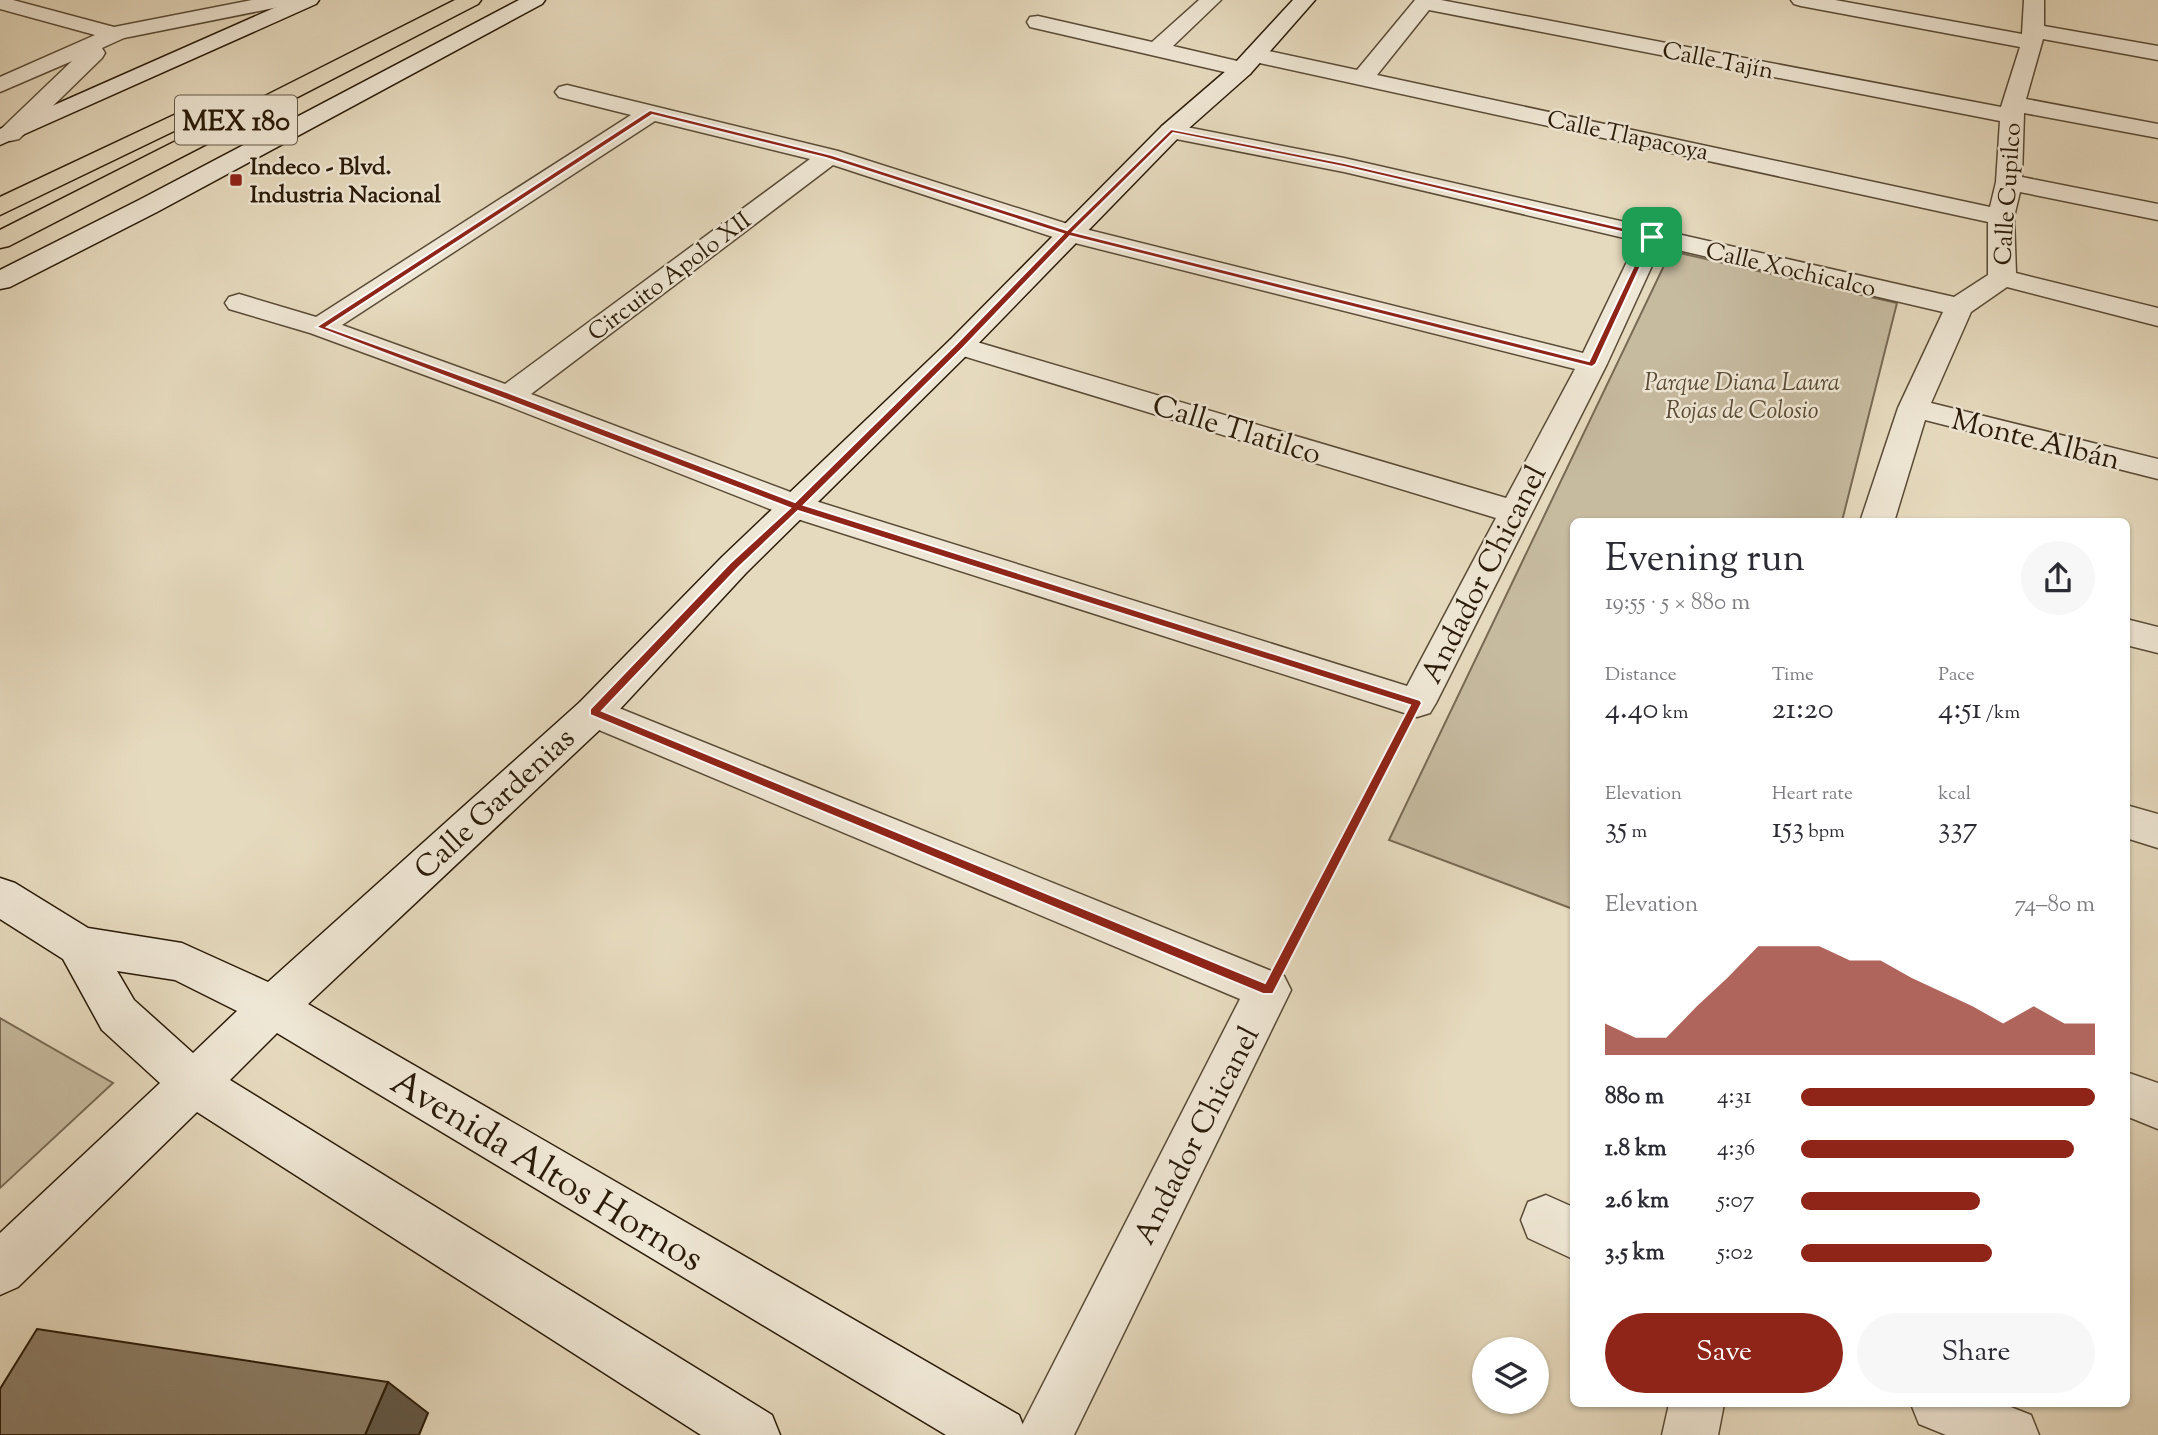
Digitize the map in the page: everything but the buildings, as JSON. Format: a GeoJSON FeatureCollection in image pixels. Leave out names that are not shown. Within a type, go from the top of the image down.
{"type":"FeatureCollection","features":[{"type":"Feature","properties":{"kind":"highway"},"geometry":{"type":"LineString","coordinates":[[399,11],[422,0]]}},
{"type":"Feature","properties":{"kind":"highway","name":"MEX 180"},"geometry":{"type":"LineString","coordinates":[[0,240],[471,0]]}},
{"type":"Feature","properties":{"kind":"highway","name":"MEX 180"},"geometry":{"type":"LineString","coordinates":[[0,207],[209,105]]}},
{"type":"Feature","properties":{"kind":"street"},"geometry":{"type":"LineString","coordinates":[[0,85],[195,0]]}},
{"type":"Feature","properties":{"kind":"street"},"geometry":{"type":"LineString","coordinates":[[0,3],[114,34],[284,0]]}},
{"type":"Feature","properties":{"kind":"street"},"geometry":{"type":"LineString","coordinates":[[5,136],[309,0]]}},
{"type":"Feature","properties":{"kind":"street"},"geometry":{"type":"LineString","coordinates":[[0,281],[148,206],[535,0]]}},
{"type":"Feature","properties":{"kind":"street"},"geometry":{"type":"LineString","coordinates":[[1156,50],[1211,0]]}},
{"type":"Feature","properties":{"kind":"street","name":"Calle Gardenias"},"geometry":{"type":"LineString","coordinates":[[0,1269],[273,1007],[594,712],[734,565],[797,507],[960,346],[1171,131],[1248,62],[1305,0]]}},
{"type":"Feature","properties":{"kind":"street"},"geometry":{"type":"LineString","coordinates":[[1801,0],[2033,37],[2158,53]]}},
{"type":"Feature","properties":{"kind":"street","name":"Calle Cupilco"},"geometry":{"type":"LineString","coordinates":[[1959,307],[2002,278],[2001,217],[2009,182],[2012,110],[2033,37],[2034,0]]}},
{"type":"Feature","properties":{"kind":"street"},"geometry":{"type":"LineString","coordinates":[[1363,77],[1425,2]]}},
{"type":"Feature","properties":{"kind":"street","name":"Calle Tajín"},"geometry":{"type":"LineString","coordinates":[[1425,2],[2012,110],[2158,131]]}},
{"type":"Feature","properties":{"kind":"street","name":"Calle Tlapacoya"},"geometry":{"type":"LineString","coordinates":[[1038,22],[1156,50],[1363,77],[2001,217]]}},
{"type":"Feature","properties":{"kind":"street"},"geometry":{"type":"LineString","coordinates":[[5,136],[114,34]]}},
{"type":"Feature","properties":{"kind":"street"},"geometry":{"type":"LineString","coordinates":[[567,92],[829,156],[1068,233],[1592,364]]}},
{"type":"Feature","properties":{"kind":"street"},"geometry":{"type":"LineString","coordinates":[[320,327],[650,113]]}},
{"type":"Feature","properties":{"kind":"street","name":"Calle Xochicalco"},"geometry":{"type":"LineString","coordinates":[[1171,131],[1344,165],[1959,307]]}},
{"type":"Feature","properties":{"kind":"street","name":"Circuito Apolo XII"},"geometry":{"type":"LineString","coordinates":[[509,396],[829,156]]}},
{"type":"Feature","properties":{"kind":"street"},"geometry":{"type":"LineString","coordinates":[[2009,182],[2158,212]]}},
{"type":"Feature","properties":{"kind":"street","name":"Andador Chicanel"},"geometry":{"type":"LineString","coordinates":[[1416,703],[1592,364],[1652,237]]}},
{"type":"Feature","properties":{"kind":"street"},"geometry":{"type":"LineString","coordinates":[[2002,278],[2158,317]]}},
{"type":"Feature","properties":{"kind":"street"},"geometry":{"type":"LineString","coordinates":[[239,303],[320,327],[509,396],[797,507],[1416,703]]}},
{"type":"Feature","properties":{"kind":"street"},"geometry":{"type":"LineString","coordinates":[[1878,518],[1913,408],[1959,307]]}},
{"type":"Feature","properties":{"kind":"street","name":"Calle Tlatilco"},"geometry":{"type":"LineString","coordinates":[[960,346],[1515,512]]}},
{"type":"Feature","properties":{"kind":"street","name":"Monte Albán"},"geometry":{"type":"LineString","coordinates":[[1913,408],[2158,470]]}},
{"type":"Feature","properties":{"kind":"street"},"geometry":{"type":"LineString","coordinates":[[2130,633],[2158,640]]}},
{"type":"Feature","properties":{"kind":"street"},"geometry":{"type":"LineString","coordinates":[[594,712],[1268,990]]}},
{"type":"Feature","properties":{"kind":"street"},"geometry":{"type":"LineString","coordinates":[[2130,822],[2158,831]]}},
{"type":"Feature","properties":{"kind":"street","name":"Avenida Altos Hornos"},"geometry":{"type":"LineString","coordinates":[[0,896],[79,946],[182,962],[273,1007],[999,1435]]}},
{"type":"Feature","properties":{"kind":"street","name":"Avenida Altos Hornos"},"geometry":{"type":"LineString","coordinates":[[79,946],[118,1014],[193,1083],[752,1435]]}},
{"type":"Feature","properties":{"kind":"street","name":"Andador Chicanel"},"geometry":{"type":"LineString","coordinates":[[1045,1435],[1268,990]]}},
{"type":"Feature","properties":{"kind":"street"},"geometry":{"type":"LineString","coordinates":[[2130,1096],[2158,1106]]}},
{"type":"Feature","properties":{"kind":"street"},"geometry":{"type":"LineString","coordinates":[[1689,1435],[1696,1407]]}},
{"type":"Feature","properties":{"kind":"street"},"geometry":{"type":"LineString","coordinates":[[1946,1407],[2011,1435]]}},
{"type":"Feature","properties":{"kind":"path","name":"Andador Chicanel"},"geometry":{"type":"LineString","coordinates":[[1268,990],[1416,703]]}},
{"type":"Feature","properties":{"kind":"green space","name":"Parque Diana Laura Rojas de Colosio"},"geometry":{"type":"Polygon","coordinates":[[[1671,251],[1897,303],[1843,518],[1570,518],[1570,908],[1389,840],[1671,251]]]}},
{"type":"Feature","properties":{"kind":"green space"},"geometry":{"type":"Polygon","coordinates":[[[0,1018],[113,1083],[0,1188],[0,1018]]]}},
{"type":"Feature","properties":{"kind":"place","name":"Indeco - Blvd. Industria Nacional"},"geometry":{"type":"Point","coordinates":[236,180]}},
{"type":"Feature","properties":{"kind":"route"},"geometry":{"type":"LineString","coordinates":[[1652,237],[1344,165],[1171,131],[1068,233],[829,156],[650,113],[320,327],[509,396],[797,507],[734,565],[594,712],[1268,990],[1416,703],[797,507],[960,346],[1068,233],[1592,364],[1652,237]]}}]}
